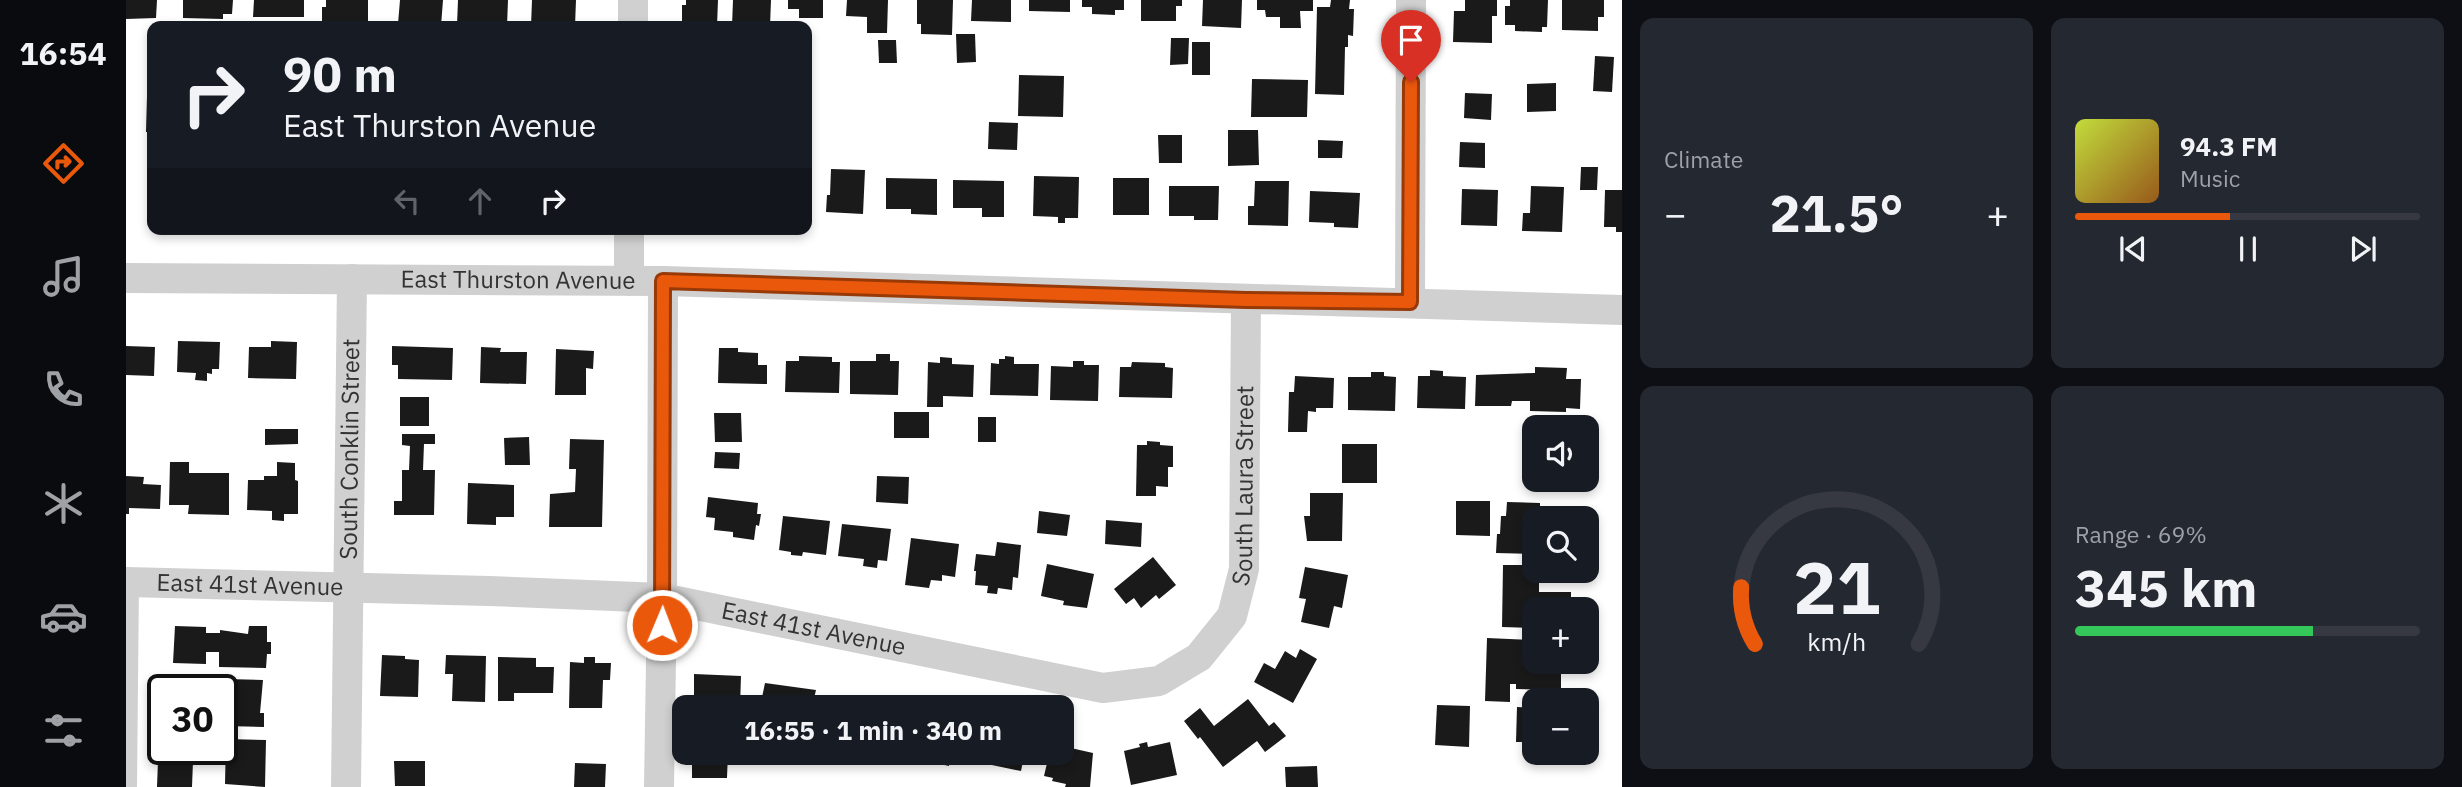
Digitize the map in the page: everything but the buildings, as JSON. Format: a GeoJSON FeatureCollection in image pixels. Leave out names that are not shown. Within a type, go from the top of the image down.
{"type":"FeatureCollection","features":[{"type":"Feature","properties":{"kind":"street"},"geometry":{"type":"LineString","coordinates":[[633,0],[633,21]]}},
{"type":"Feature","properties":{"kind":"street"},"geometry":{"type":"LineString","coordinates":[[1410,302],[1411,0]]}},
{"type":"Feature","properties":{"kind":"street"},"geometry":{"type":"LineString","coordinates":[[628,281],[629,235]]}},
{"type":"Feature","properties":{"kind":"street","name":"East Thurston Avenue"},"geometry":{"type":"LineString","coordinates":[[126,278],[663,281],[1622,310]]}},
{"type":"Feature","properties":{"kind":"street","name":"South Conklin Street"},"geometry":{"type":"LineString","coordinates":[[346,787],[352,279]]}},
{"type":"Feature","properties":{"kind":"street"},"geometry":{"type":"LineString","coordinates":[[659,787],[663,281]]}},
{"type":"Feature","properties":{"kind":"street","name":"South Laura Street"},"geometry":{"type":"LineString","coordinates":[[1199,657],[1232,616],[1244,569],[1246,300]]}},
{"type":"Feature","properties":{"kind":"street","name":"East 41st Avenue"},"geometry":{"type":"LineString","coordinates":[[129,582],[662,598],[1103,688],[1159,681],[1199,657]]}},
{"type":"Feature","properties":{"kind":"lane"},"geometry":{"type":"LineString","coordinates":[[129,582],[130,787]]}},
{"type":"Feature","properties":{"kind":"route"},"geometry":{"type":"LineString","coordinates":[[662,625],[663,281],[1246,300],[1410,302],[1411,82]]}}]}
